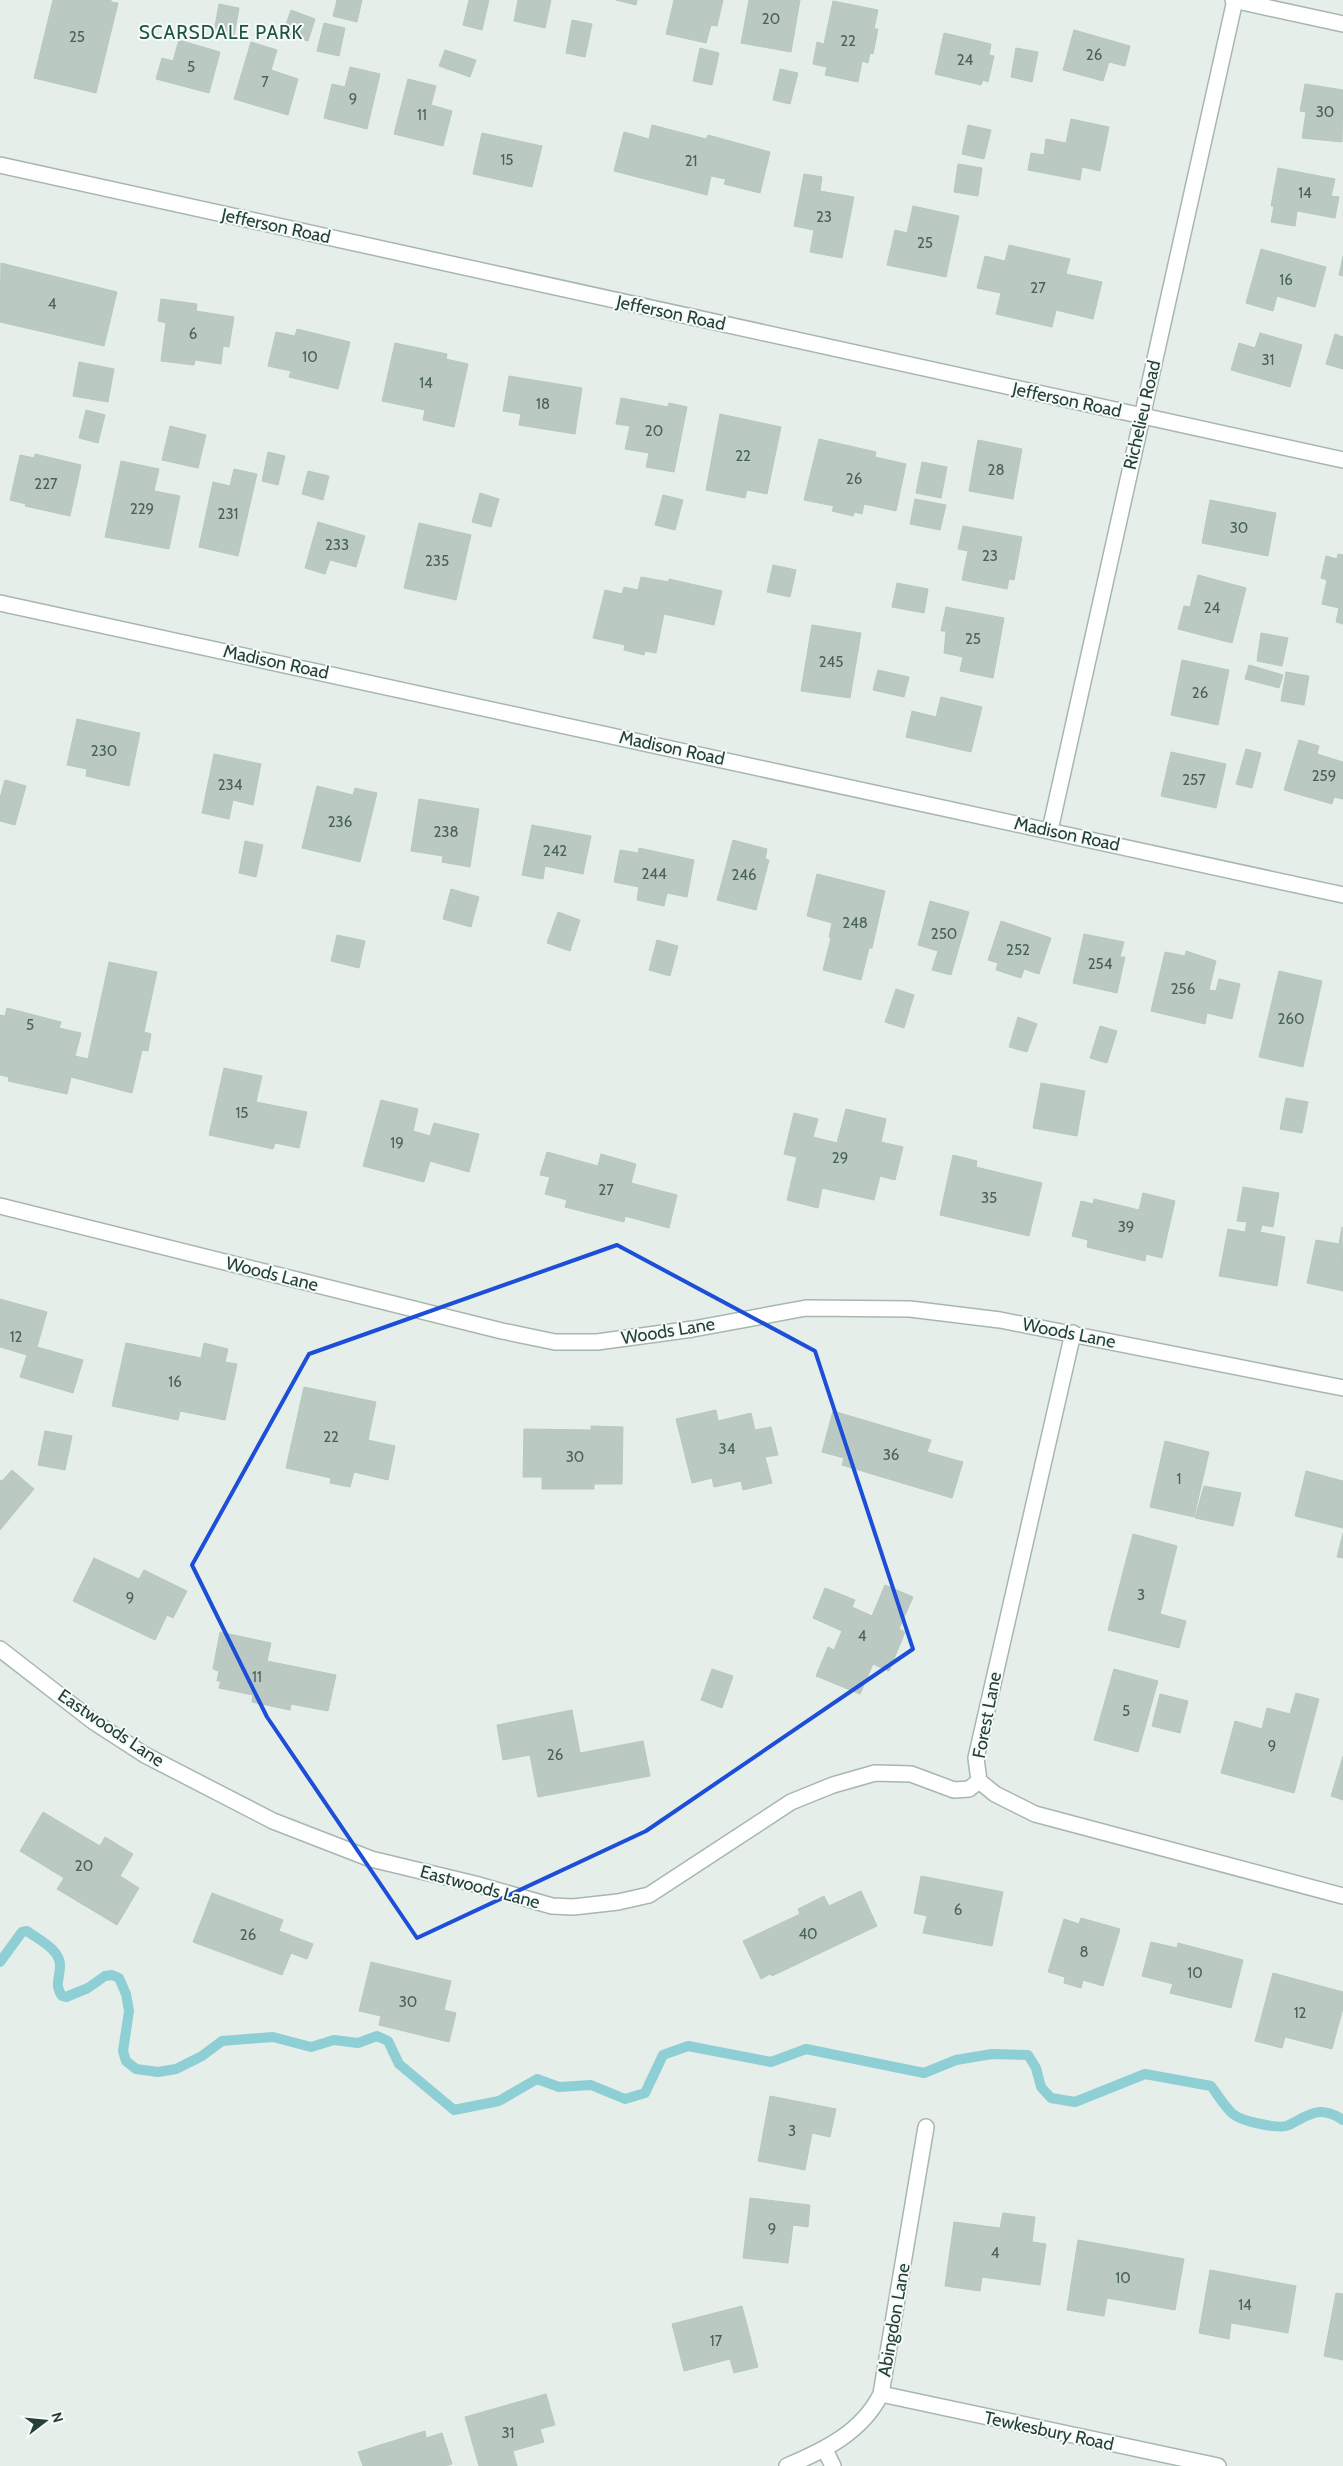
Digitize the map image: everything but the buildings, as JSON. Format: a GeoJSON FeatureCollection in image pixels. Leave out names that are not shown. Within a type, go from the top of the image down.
{"type":"FeatureCollection","features":[{"type":"Feature","properties":{"kind":"street"},"geometry":{"type":"LineString","coordinates":[[1234,0],[1343,24]]}},
{"type":"Feature","properties":{"kind":"street","name":"Richelieu Road"},"geometry":{"type":"LineString","coordinates":[[1050,830],[1234,0]]}},
{"type":"Feature","properties":{"kind":"street","name":"Jefferson Road"},"geometry":{"type":"LineString","coordinates":[[0,165],[1343,460]]}},
{"type":"Feature","properties":{"kind":"street","name":"Madison Road"},"geometry":{"type":"LineString","coordinates":[[0,603],[1343,895]]}},
{"type":"Feature","properties":{"kind":"street","name":"Woods Lane"},"geometry":{"type":"LineString","coordinates":[[0,1206],[502,1331],[555,1342],[597,1342],[693,1329],[806,1308],[910,1309],[1000,1320],[1072,1333],[1343,1388]]}},
{"type":"Feature","properties":{"kind":"street","name":"Forest Lane"},"geometry":{"type":"LineString","coordinates":[[1072,1333],[976,1758],[980,1781],[995,1794],[1035,1814],[1343,1896]]}},
{"type":"Feature","properties":{"kind":"street","name":"Eastwoods Lane"},"geometry":{"type":"LineString","coordinates":[[0,1649],[94,1722],[145,1755],[273,1821],[371,1860],[475,1884],[552,1906],[573,1907],[618,1902],[649,1895],[791,1802],[833,1785],[874,1772],[911,1774],[954,1790],[970,1788],[980,1781]]}},
{"type":"Feature","properties":{"kind":"street","name":"Abingdon Lane"},"geometry":{"type":"LineString","coordinates":[[787,2466],[825,2450],[854,2430],[872,2411],[881,2394],[926,2127]]}},
{"type":"Feature","properties":{"kind":"street","name":"Tewkesbury Road"},"geometry":{"type":"LineString","coordinates":[[881,2394],[1218,2466]]}},
{"type":"Feature","properties":{"kind":"street"},"geometry":{"type":"LineString","coordinates":[[825,2450],[833,2466]]}},
{"type":"Feature","properties":{"kind":"highlighted area"},"geometry":{"type":"Polygon","coordinates":[[[617,1245],[815,1351],[913,1649],[646,1831],[417,1938],[267,1717],[192,1565],[309,1354],[617,1245]]]}},
{"type":"Feature","properties":{"kind":"waterway"},"geometry":{"type":"LineString","coordinates":[[0,1962],[22,1932],[27,1931],[57,1955],[60,1966],[58,1985],[62,1996],[66,1997],[88,1988],[105,1976],[112,1975],[119,1978],[126,1994],[129,2011],[123,2051],[126,2061],[136,2069],[158,2072],[176,2069],[202,2056],[222,2041],[273,2037],[311,2047],[334,2040],[358,2043],[377,2036],[388,2041],[399,2064],[454,2110],[499,2101],[537,2079],[559,2087],[591,2085],[625,2099],[645,2093],[663,2055],[688,2046],[771,2062],[806,2049],[924,2073],[956,2060],[992,2054],[1028,2055],[1036,2068],[1041,2087],[1051,2098],[1075,2102],[1145,2074],[1211,2086],[1233,2114],[1261,2124],[1284,2126],[1321,2112],[1335,2115],[1343,2120]]}},
{"type":"Feature","properties":{"kind":"district","name":"SCARSDALE PARK"},"geometry":{"type":"Point","coordinates":[221,32]}}]}
